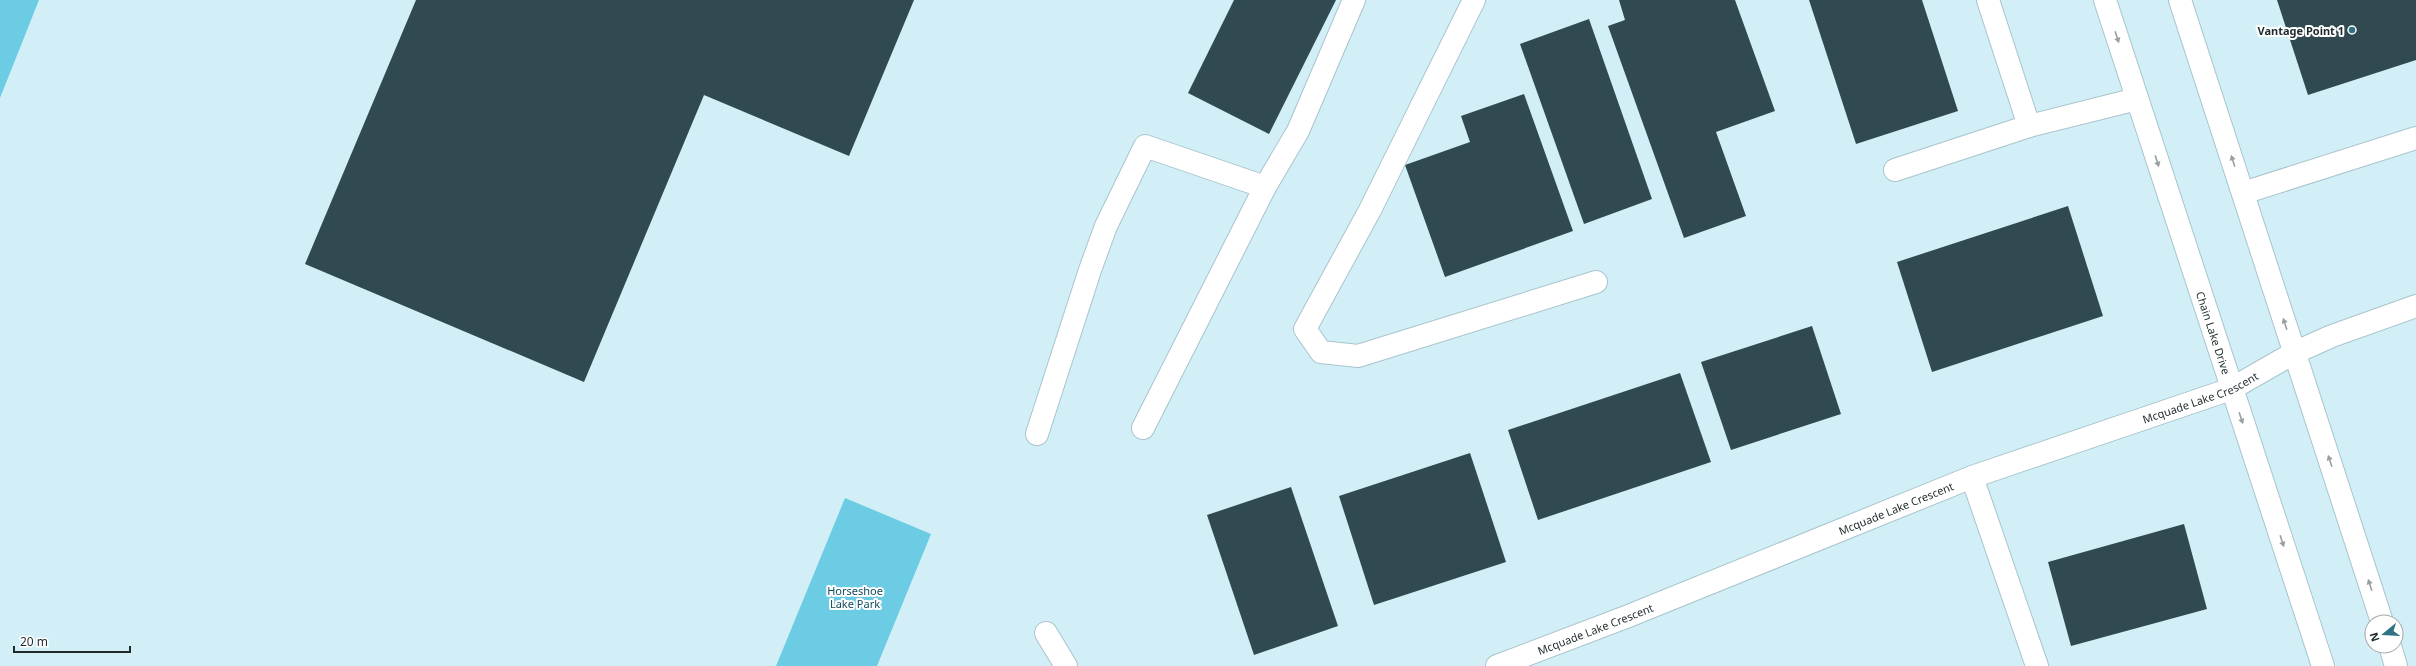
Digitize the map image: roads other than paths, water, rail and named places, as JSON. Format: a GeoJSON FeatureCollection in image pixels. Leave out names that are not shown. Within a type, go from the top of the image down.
{"type":"FeatureCollection","features":[{"type":"Feature","properties":{"kind":"street"},"geometry":{"type":"LineString","coordinates":[[1143,428],[1265,187],[1298,131],[1354,0]]}},
{"type":"Feature","properties":{"kind":"street"},"geometry":{"type":"LineString","coordinates":[[1474,0],[1370,210],[1305,329],[1321,352],[1358,356],[1596,282]]}},
{"type":"Feature","properties":{"kind":"street"},"geometry":{"type":"LineString","coordinates":[[1988,0],[2029,126]]}},
{"type":"Feature","properties":{"kind":"street","name":"Chain Lake Drive"},"geometry":{"type":"LineString","coordinates":[[2105,0],[2231,389],[2323,666]]}},
{"type":"Feature","properties":{"kind":"street"},"geometry":{"type":"LineString","coordinates":[[2180,0],[2379,614]]}},
{"type":"Feature","properties":{"kind":"street"},"geometry":{"type":"LineString","coordinates":[[1895,170],[2029,126],[2137,99]]}},
{"type":"Feature","properties":{"kind":"street"},"geometry":{"type":"LineString","coordinates":[[2243,193],[2416,138]]}},
{"type":"Feature","properties":{"kind":"street"},"geometry":{"type":"LineString","coordinates":[[1038,434],[1106,226],[1145,146],[1265,187]]}},
{"type":"Feature","properties":{"kind":"street","name":"Mcquade Lake Crescent"},"geometry":{"type":"LineString","coordinates":[[1497,666],[1626,617],[1972,477],[2231,389],[2294,353],[2332,336],[2416,306]]}},
{"type":"Feature","properties":{"kind":"street"},"geometry":{"type":"LineString","coordinates":[[1972,477],[2037,666]]}},
{"type":"Feature","properties":{"kind":"street"},"geometry":{"type":"LineString","coordinates":[[1046,633],[1066,666]]}},
{"type":"Feature","properties":{"kind":"street"},"geometry":{"type":"LineString","coordinates":[[2392,654],[2396,666]]}},
{"type":"Feature","properties":{"kind":"place","name":"Vantage Point 1"},"geometry":{"type":"Point","coordinates":[2352,30]}},
{"type":"Feature","properties":{"kind":"park label","name":"Horseshoe Lake Park"},"geometry":{"type":"Point","coordinates":[855,596]}}]}
